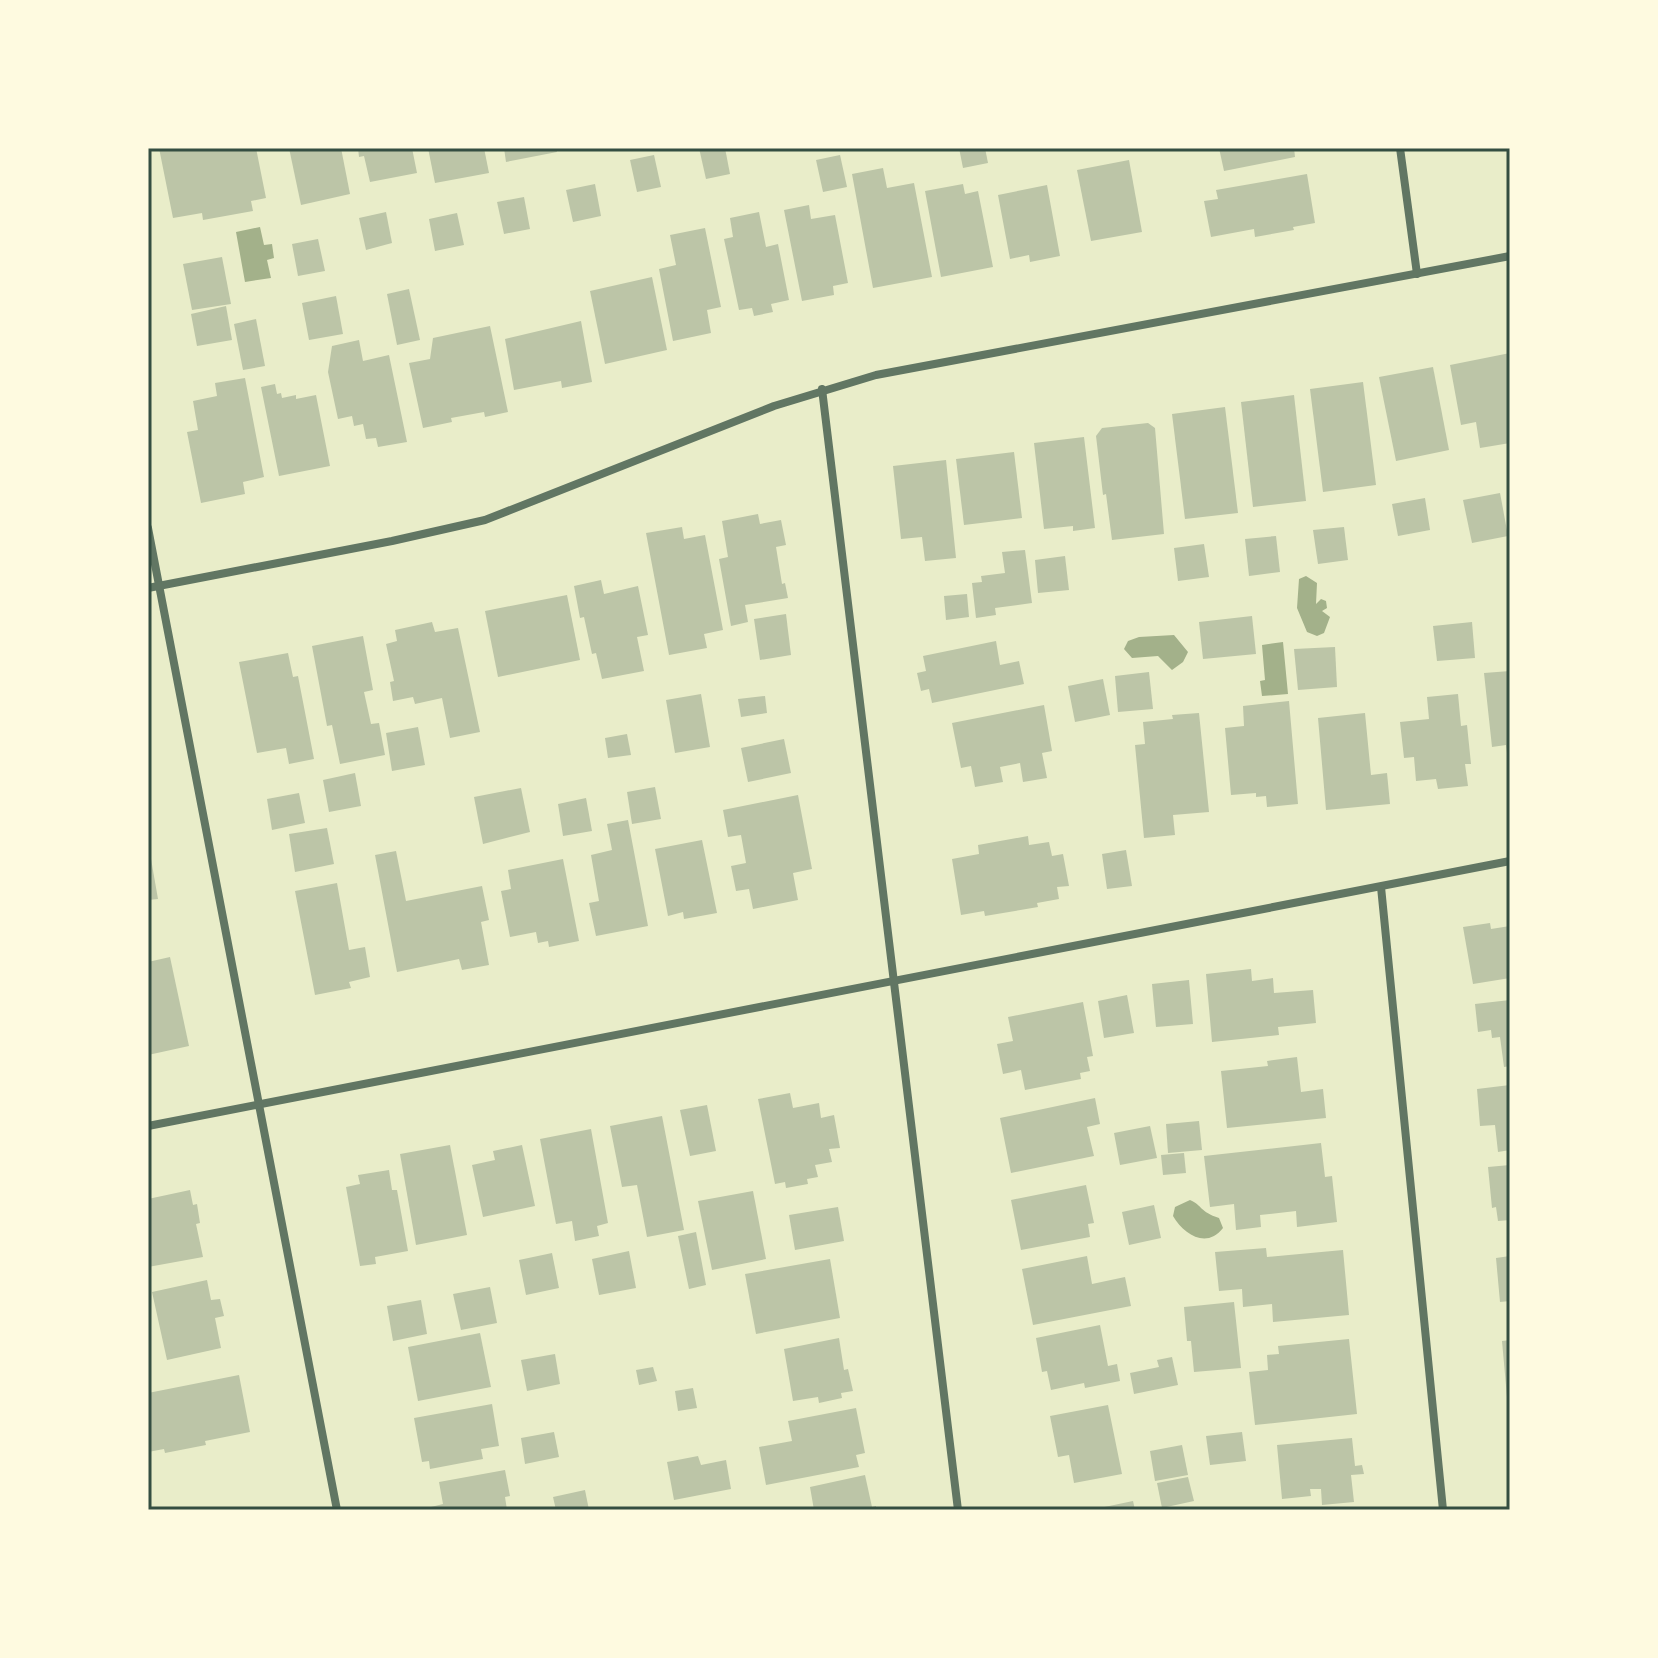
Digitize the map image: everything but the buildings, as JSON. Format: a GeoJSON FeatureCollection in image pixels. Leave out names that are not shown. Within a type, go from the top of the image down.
{"type":"FeatureCollection","features":[{"type":"Feature","properties":{"kind":"street"},"geometry":{"type":"LineString","coordinates":[[1400,148],[1417,274]]}},
{"type":"Feature","properties":{"kind":"street"},"geometry":{"type":"LineString","coordinates":[[148,588],[485,520],[822,389],[876,375],[1510,256]]}},
{"type":"Feature","properties":{"kind":"street"},"geometry":{"type":"LineString","coordinates":[[822,389],[958,1510]]}},
{"type":"Feature","properties":{"kind":"street"},"geometry":{"type":"LineString","coordinates":[[148,528],[337,1510]]}},
{"type":"Feature","properties":{"kind":"street"},"geometry":{"type":"LineString","coordinates":[[148,1126],[1510,861]]}},
{"type":"Feature","properties":{"kind":"street"},"geometry":{"type":"LineString","coordinates":[[1381,887],[1443,1510]]}},
{"type":"Feature","properties":{"kind":"shaded area"},"geometry":{"type":"Polygon","coordinates":[[[260,227],[264,245],[272,244],[274,258],[267,260],[271,278],[245,282],[236,232],[260,227]]]}},
{"type":"Feature","properties":{"kind":"shaded area"},"geometry":{"type":"Polygon","coordinates":[[[1306,576],[1317,583],[1316,604],[1321,599],[1326,601],[1327,608],[1322,611],[1330,617],[1324,633],[1317,636],[1307,632],[1297,608],[1299,579],[1306,576]]]}},
{"type":"Feature","properties":{"kind":"shaded area"},"geometry":{"type":"Polygon","coordinates":[[[1174,635],[1188,652],[1183,662],[1172,670],[1158,656],[1132,658],[1124,649],[1128,641],[1139,637],[1174,635]]]}},
{"type":"Feature","properties":{"kind":"shaded area"},"geometry":{"type":"Polygon","coordinates":[[[1283,642],[1288,694],[1262,696],[1260,681],[1265,680],[1262,645],[1283,642]]]}},
{"type":"Feature","properties":{"kind":"shaded area"},"geometry":{"type":"Polygon","coordinates":[[[1190,1200],[1219,1218],[1223,1228],[1217,1234],[1210,1238],[1196,1237],[1178,1223],[1173,1216],[1175,1207],[1190,1200]]]}}]}
